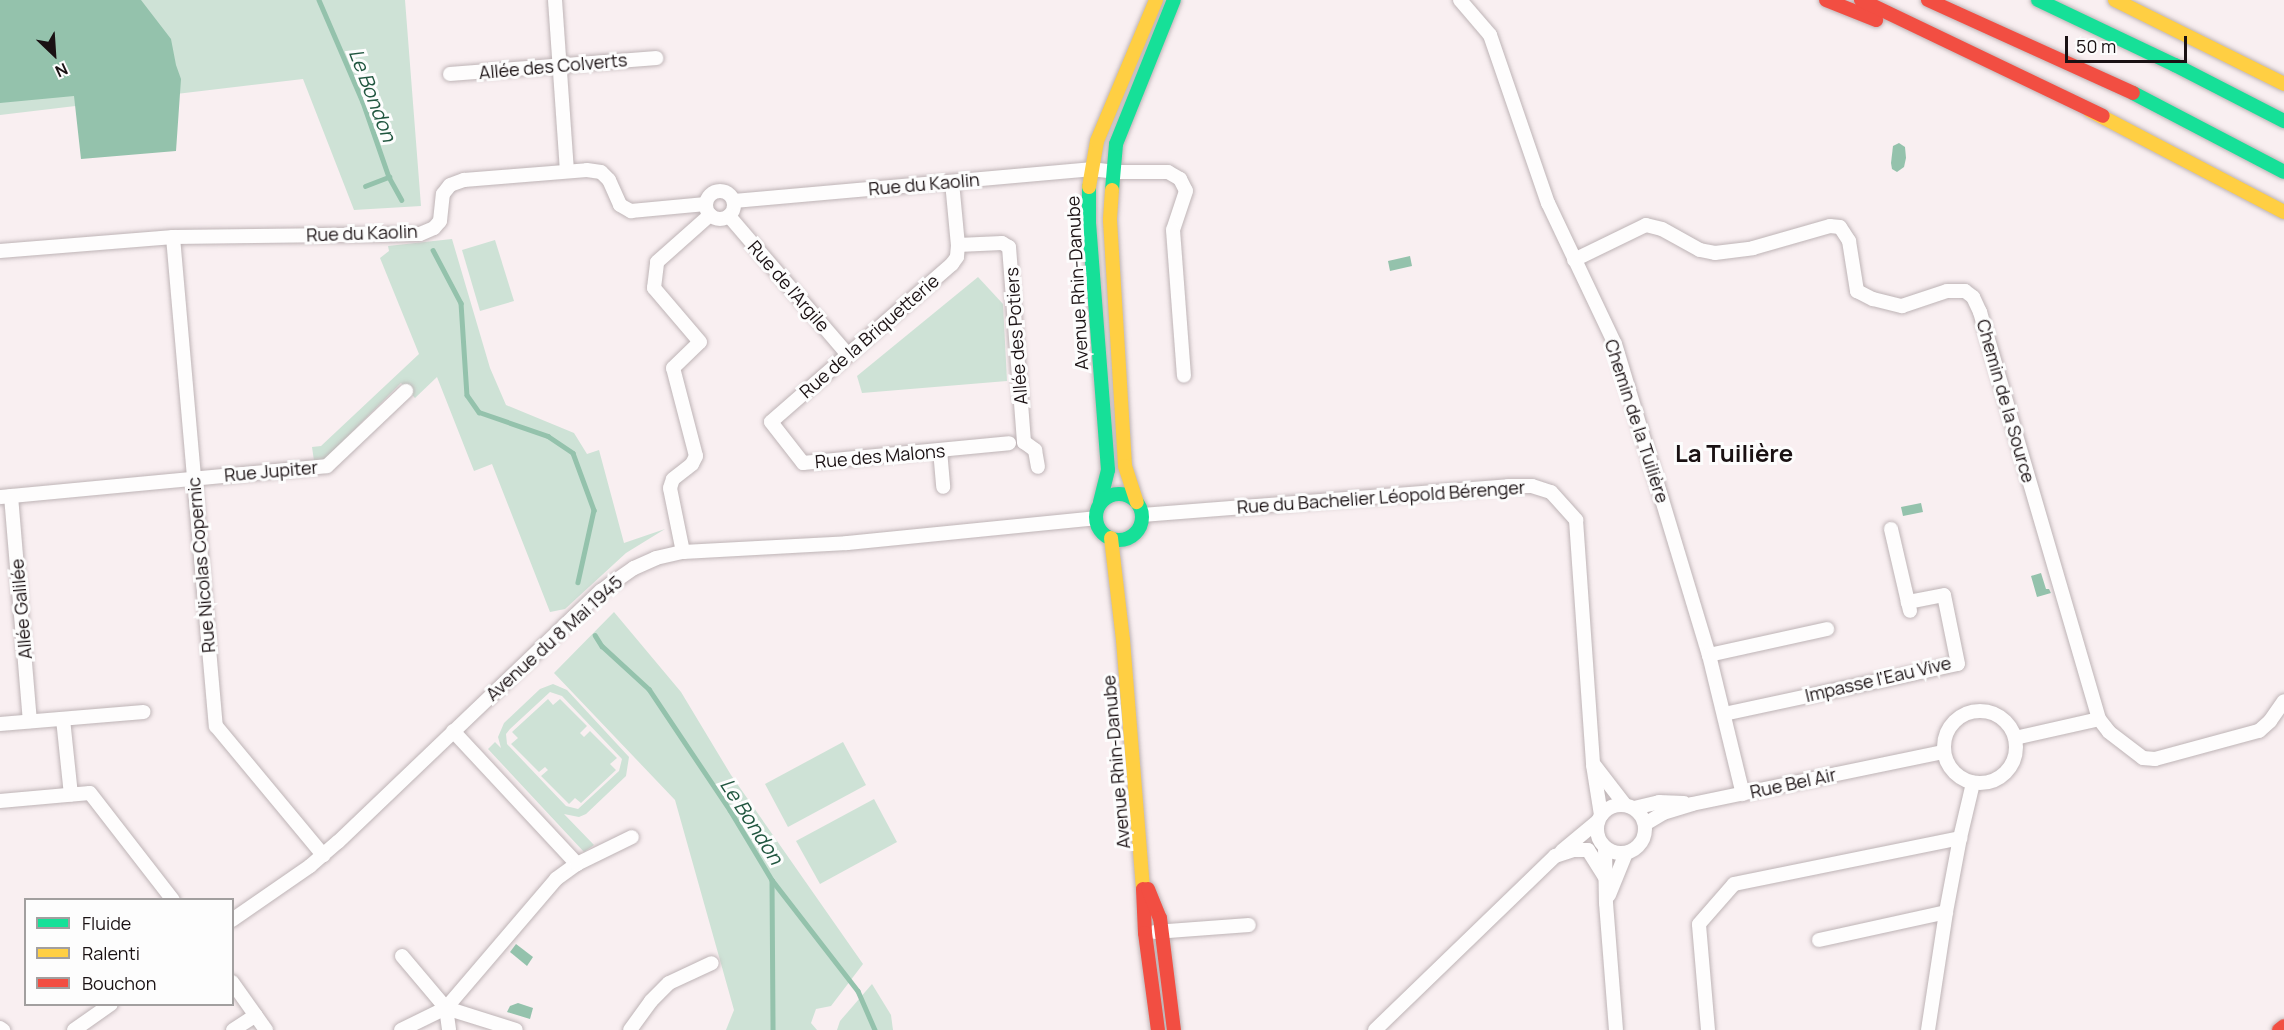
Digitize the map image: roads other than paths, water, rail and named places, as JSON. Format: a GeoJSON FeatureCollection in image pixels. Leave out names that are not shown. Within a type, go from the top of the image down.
{"type":"FeatureCollection","features":[{"type":"Feature","properties":{"kind":"main road","name":"Avenue Rhin-Danube"},"geometry":{"type":"LineString","coordinates":[[1100,503],[1108,470],[1088,208],[1091,169],[1097,141],[1156,0]]}},
{"type":"Feature","properties":{"kind":"main road","name":"Avenue Rhin-Danube"},"geometry":{"type":"LineString","coordinates":[[1139,508],[1125,466],[1110,220],[1116,144],[1174,0]]}},
{"type":"Feature","properties":{"kind":"main road"},"geometry":{"type":"LineString","coordinates":[[1826,0],[2023,79]]}},
{"type":"Feature","properties":{"kind":"main road"},"geometry":{"type":"LineString","coordinates":[[1861,0],[2284,204]]}},
{"type":"Feature","properties":{"kind":"main road"},"geometry":{"type":"LineString","coordinates":[[1928,0],[2153,102],[2284,172]]}},
{"type":"Feature","properties":{"kind":"main road"},"geometry":{"type":"LineString","coordinates":[[2038,0],[2175,65],[2284,121]]}},
{"type":"Feature","properties":{"kind":"main road"},"geometry":{"type":"LineString","coordinates":[[2115,0],[2166,24]]}},
{"type":"Feature","properties":{"kind":"main road"},"geometry":{"type":"LineString","coordinates":[[2122,0],[2284,84]]}},
{"type":"Feature","properties":{"kind":"main road"},"geometry":{"type":"LineString","coordinates":[[2089,110],[2284,212]]}},
{"type":"Feature","properties":{"kind":"main road"},"geometry":{"type":"LineString","coordinates":[[1125,494],[1139,508],[1138,530],[1126,539],[1111,538],[1101,531],[1096,518],[1100,503],[1105,498],[1125,494]]}},
{"type":"Feature","properties":{"kind":"main road","name":"Avenue Rhin-Danube"},"geometry":{"type":"LineString","coordinates":[[1111,538],[1124,640],[1143,876],[1145,933],[1158,1030]]}},
{"type":"Feature","properties":{"kind":"main road","name":"Avenue Rhin-Danube"},"geometry":{"type":"LineString","coordinates":[[1143,876],[1160,918],[1174,1030]]}},
{"type":"Feature","properties":{"kind":"main road"},"geometry":{"type":"LineString","coordinates":[[2279,1030],[2284,1026]]}},
{"type":"Feature","properties":{"kind":"street"},"geometry":{"type":"LineString","coordinates":[[555,0],[567,171]]}},
{"type":"Feature","properties":{"kind":"street","name":"Chemin de la Tuilière"},"geometry":{"type":"LineString","coordinates":[[1460,0],[1490,35],[1548,203],[1615,344],[1709,655],[1743,794]]}},
{"type":"Feature","properties":{"kind":"street","name":"Allée des Colverts"},"geometry":{"type":"LineString","coordinates":[[450,74],[656,58]]}},
{"type":"Feature","properties":{"kind":"street","name":"Rue du Kaolin"},"geometry":{"type":"LineString","coordinates":[[734,201],[1091,169],[1115,172],[1168,172],[1180,179],[1186,191],[1173,230],[1184,376]]}},
{"type":"Feature","properties":{"kind":"street","name":"Rue du Kaolin"},"geometry":{"type":"LineString","coordinates":[[0,251],[173,237],[420,234],[434,228],[440,221],[442,194],[450,186],[464,180],[567,171],[601,172],[609,180],[620,206],[631,211],[708,210]]}},
{"type":"Feature","properties":{"kind":"street"},"geometry":{"type":"LineString","coordinates":[[952,182],[958,245]]}},
{"type":"Feature","properties":{"kind":"street"},"geometry":{"type":"LineString","coordinates":[[684,552],[670,488],[673,479],[692,464],[696,456],[673,368],[700,342],[654,288],[657,262],[708,210],[711,195],[717,191],[724,192],[734,201],[734,207],[729,216],[722,219],[708,210]]}},
{"type":"Feature","properties":{"kind":"street","name":"Rue de l'Argile"},"geometry":{"type":"LineString","coordinates":[[729,216],[848,355]]}},
{"type":"Feature","properties":{"kind":"street","name":"Chemin de la Source"},"geometry":{"type":"LineString","coordinates":[[1574,260],[1646,225],[1662,229],[1700,250],[1714,253],[1731,253],[1830,226],[1840,227],[1849,241],[1857,291],[1873,299],[1902,306],[1947,291],[1965,291],[1973,297],[1980,312],[2099,719]]}},
{"type":"Feature","properties":{"kind":"street","name":"Rue Nicolas Copernic"},"geometry":{"type":"LineString","coordinates":[[173,237],[216,726],[323,855]]}},
{"type":"Feature","properties":{"kind":"street","name":"Allée des Potiers"},"geometry":{"type":"LineString","coordinates":[[958,245],[1002,243],[1009,247],[1024,442],[1035,450],[1038,467]]}},
{"type":"Feature","properties":{"kind":"street","name":"Rue de la Briquetterie"},"geometry":{"type":"LineString","coordinates":[[771,422],[952,264],[957,256],[958,245]]}},
{"type":"Feature","properties":{"kind":"street","name":"Rue Jupiter"},"geometry":{"type":"LineString","coordinates":[[6,497],[327,466],[406,391]]}},
{"type":"Feature","properties":{"kind":"street","name":"Rue des Malons"},"geometry":{"type":"LineString","coordinates":[[771,422],[803,463],[1009,443]]}},
{"type":"Feature","properties":{"kind":"street"},"geometry":{"type":"LineString","coordinates":[[940,450],[943,487]]}},
{"type":"Feature","properties":{"kind":"street","name":"Rue du Bachelier Léopold Bérenger"},"geometry":{"type":"LineString","coordinates":[[1139,508],[1508,486],[1532,486],[1551,492],[1576,520],[1593,765],[1599,818]]}},
{"type":"Feature","properties":{"kind":"street","name":"Allée Galilée"},"geometry":{"type":"LineString","coordinates":[[6,497],[30,721]]}},
{"type":"Feature","properties":{"kind":"street","name":"Avenue du 8 Mai 1945"},"geometry":{"type":"LineString","coordinates":[[234,919],[323,855],[601,591],[634,568],[656,558],[684,552],[858,542],[1096,518]]}},
{"type":"Feature","properties":{"kind":"street","name":"Impasse l'Eau Vive"},"geometry":{"type":"LineString","coordinates":[[1724,714],[1958,664],[1944,595],[1909,606],[1891,529]]}},
{"type":"Feature","properties":{"kind":"street"},"geometry":{"type":"LineString","coordinates":[[1709,655],[1827,629]]}},
{"type":"Feature","properties":{"kind":"street"},"geometry":{"type":"LineString","coordinates":[[2015,738],[2099,719],[2109,732],[2127,747],[2143,758],[2155,759],[2259,731],[2270,721],[2284,701]]}},
{"type":"Feature","properties":{"kind":"street"},"geometry":{"type":"LineString","coordinates":[[0,719],[30,721],[143,712]]}},
{"type":"Feature","properties":{"kind":"street"},"geometry":{"type":"LineString","coordinates":[[1972,712],[1986,712],[1999,716],[2009,726],[2015,738],[2015,755],[2009,768],[1999,778],[1986,783],[1972,783],[1953,772],[1944,752],[1944,741],[1954,723],[1972,712]]}},
{"type":"Feature","properties":{"kind":"street"},"geometry":{"type":"LineString","coordinates":[[63,718],[71,795]]}},
{"type":"Feature","properties":{"kind":"street"},"geometry":{"type":"LineString","coordinates":[[453,731],[577,864]]}},
{"type":"Feature","properties":{"kind":"street","name":"Rue Bel Air"},"geometry":{"type":"LineString","coordinates":[[1645,824],[1663,813],[1692,804],[1944,752]]}},
{"type":"Feature","properties":{"kind":"street"},"geometry":{"type":"LineString","coordinates":[[1593,765],[1645,824],[1644,838],[1640,845],[1626,853],[1605,848]]}},
{"type":"Feature","properties":{"kind":"street"},"geometry":{"type":"LineString","coordinates":[[1928,1030],[1946,912],[1972,783]]}},
{"type":"Feature","properties":{"kind":"street"},"geometry":{"type":"LineString","coordinates":[[0,801],[90,794],[171,898]]}},
{"type":"Feature","properties":{"kind":"street"},"geometry":{"type":"LineString","coordinates":[[1375,1030],[1555,856],[1612,806],[1659,802],[1692,804]]}},
{"type":"Feature","properties":{"kind":"street"},"geometry":{"type":"LineString","coordinates":[[1599,818],[1597,836],[1605,848],[1606,903],[1616,1030]]}},
{"type":"Feature","properties":{"kind":"street"},"geometry":{"type":"LineString","coordinates":[[401,1030],[446,1008],[556,879],[577,864],[632,837]]}},
{"type":"Feature","properties":{"kind":"street"},"geometry":{"type":"LineString","coordinates":[[1708,1030],[1699,924],[1734,884],[1960,838]]}},
{"type":"Feature","properties":{"kind":"street"},"geometry":{"type":"LineString","coordinates":[[1555,856],[1574,850],[1588,850],[1606,879]]}},
{"type":"Feature","properties":{"kind":"street"},"geometry":{"type":"LineString","coordinates":[[1606,903],[1626,853]]}},
{"type":"Feature","properties":{"kind":"street"},"geometry":{"type":"LineString","coordinates":[[1819,940],[1946,912]]}},
{"type":"Feature","properties":{"kind":"street"},"geometry":{"type":"LineString","coordinates":[[1145,933],[1249,925]]}},
{"type":"Feature","properties":{"kind":"street"},"geometry":{"type":"LineString","coordinates":[[402,956],[446,1008],[516,1030]]}},
{"type":"Feature","properties":{"kind":"street"},"geometry":{"type":"LineString","coordinates":[[630,1030],[651,1001],[669,983],[712,963]]}},
{"type":"Feature","properties":{"kind":"street"},"geometry":{"type":"LineString","coordinates":[[234,985],[266,1030]]}},
{"type":"Feature","properties":{"kind":"street"},"geometry":{"type":"LineString","coordinates":[[74,1030],[110,1006]]}},
{"type":"Feature","properties":{"kind":"street"},"geometry":{"type":"LineString","coordinates":[[446,1008],[449,1030]]}},
{"type":"Feature","properties":{"kind":"street"},"geometry":{"type":"LineString","coordinates":[[233,1030],[256,1015]]}},
{"type":"Feature","properties":{"kind":"waterway","name":"Le Bondon"},"geometry":{"type":"LineString","coordinates":[[319,0],[363,102],[389,177],[402,200]]}},
{"type":"Feature","properties":{"kind":"waterway"},"geometry":{"type":"LineString","coordinates":[[365,186],[389,177]]}},
{"type":"Feature","properties":{"kind":"waterway","name":"Le Bondon"},"geometry":{"type":"LineString","coordinates":[[433,250],[461,303],[467,395],[479,412],[548,436],[573,453],[594,510],[578,582]]}},
{"type":"Feature","properties":{"kind":"waterway","name":"Le Bondon"},"geometry":{"type":"LineString","coordinates":[[595,635],[602,646],[649,689],[730,810],[772,880],[858,991],[875,1030]]}},
{"type":"Feature","properties":{"kind":"waterway"},"geometry":{"type":"LineString","coordinates":[[772,880],[773,1030]]}},
{"type":"Feature","properties":{"kind":"district","name":"La Tuilière"},"geometry":{"type":"Point","coordinates":[1734,453]}}]}
